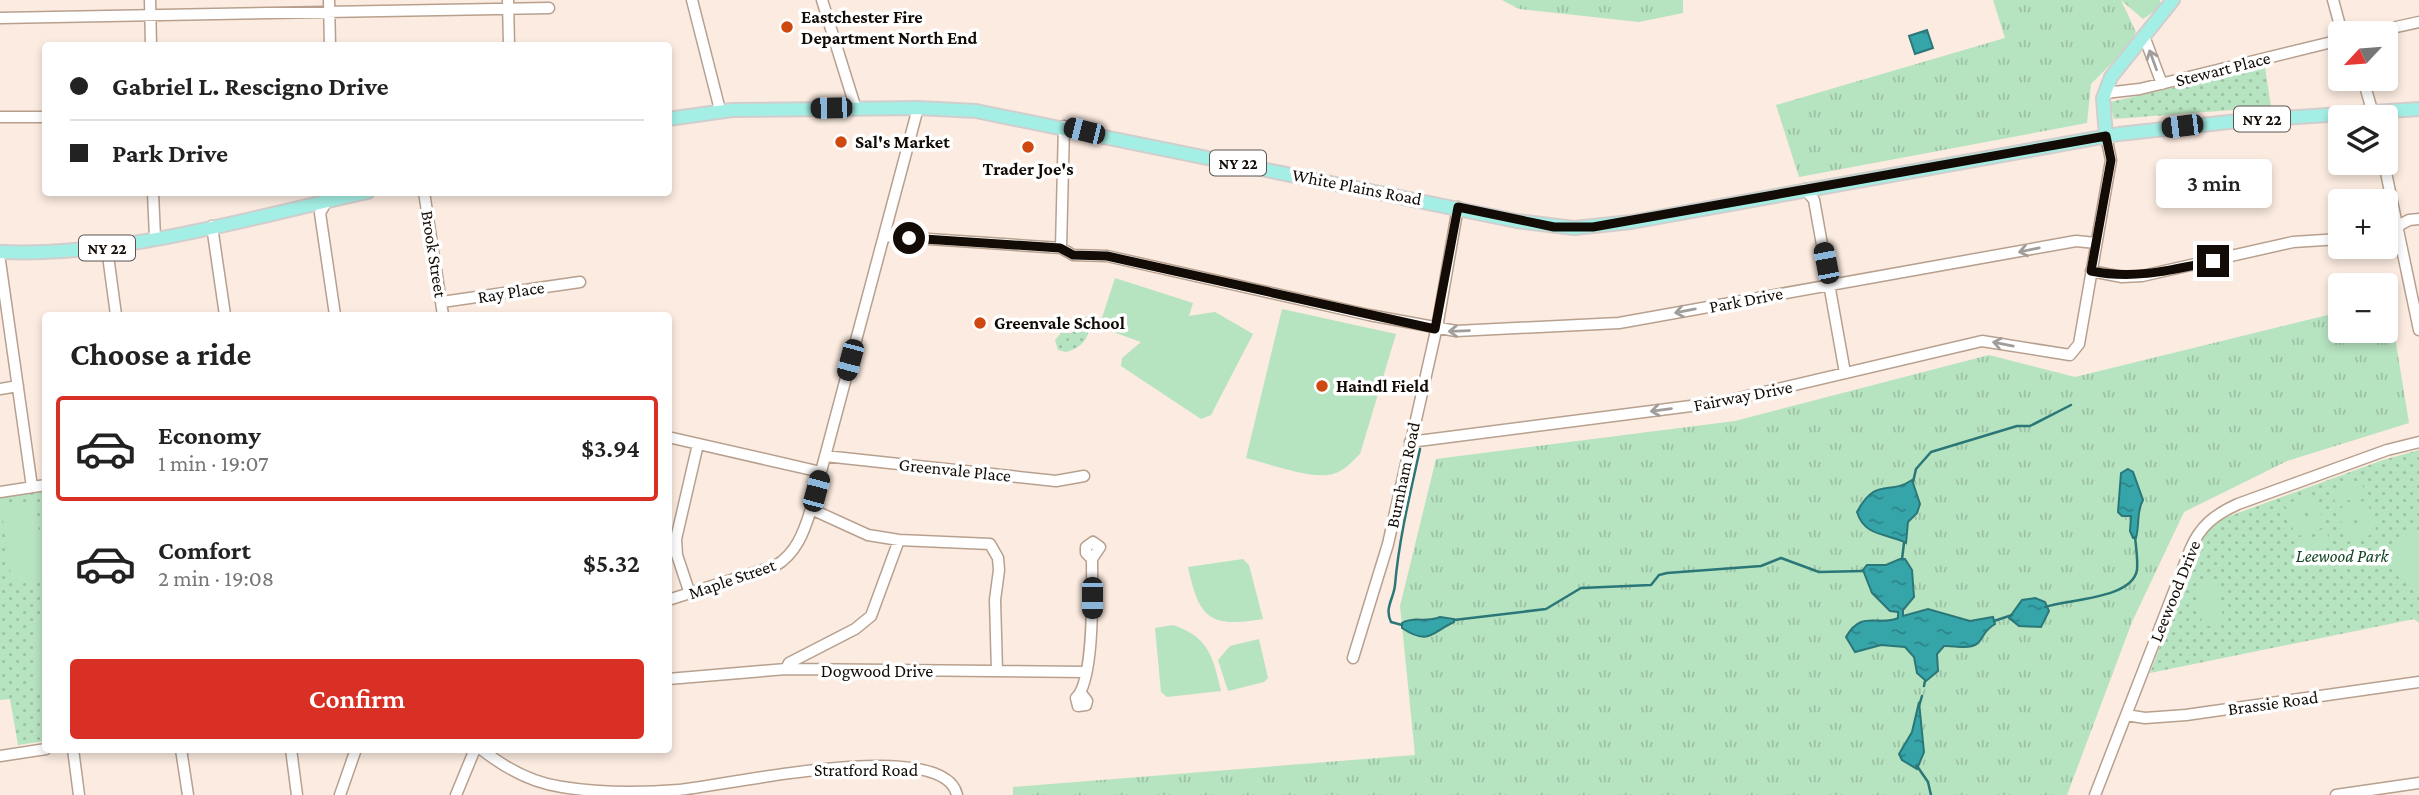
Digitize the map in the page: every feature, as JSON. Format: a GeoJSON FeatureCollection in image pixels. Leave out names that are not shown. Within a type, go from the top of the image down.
{"type":"FeatureCollection","features":[{"type":"Feature","properties":{"kind":"main road"},"geometry":{"type":"LineString","coordinates":[[2106,136],[2103,118],[2105,93],[2111,77],[2173,0]]}},
{"type":"Feature","properties":{"kind":"main road","name":"White Plains Road"},"geometry":{"type":"LineString","coordinates":[[672,119],[720,110],[918,108],[976,111],[1064,126],[1554,227],[1593,227],[2106,136],[2182,126],[2328,118]]}},
{"type":"Feature","properties":{"kind":"main road","name":"White Plains Road"},"geometry":{"type":"LineString","coordinates":[[2398,112],[2419,109]]}},
{"type":"Feature","properties":{"kind":"main road","name":"NY 22"},"geometry":{"type":"LineString","coordinates":[[0,252],[60,252],[107,248],[212,226],[330,196]]}},
{"type":"Feature","properties":{"kind":"street"},"geometry":{"type":"LineString","coordinates":[[150,0],[151,42]]}},
{"type":"Feature","properties":{"kind":"street"},"geometry":{"type":"LineString","coordinates":[[329,0],[330,42]]}},
{"type":"Feature","properties":{"kind":"street"},"geometry":{"type":"LineString","coordinates":[[692,0],[720,110]]}},
{"type":"Feature","properties":{"kind":"street"},"geometry":{"type":"LineString","coordinates":[[822,0],[856,109]]}},
{"type":"Feature","properties":{"kind":"street"},"geometry":{"type":"LineString","coordinates":[[2333,0],[2339,21]]}},
{"type":"Feature","properties":{"kind":"street"},"geometry":{"type":"LineString","coordinates":[[0,18],[329,12],[508,4],[549,8]]}},
{"type":"Feature","properties":{"kind":"street"},"geometry":{"type":"LineString","coordinates":[[508,4],[509,42]]}},
{"type":"Feature","properties":{"kind":"street"},"geometry":{"type":"LineString","coordinates":[[2398,27],[2419,22]]}},
{"type":"Feature","properties":{"kind":"street"},"geometry":{"type":"LineString","coordinates":[[2144,36],[2162,84]]}},
{"type":"Feature","properties":{"kind":"street","name":"Stewart Place"},"geometry":{"type":"LineString","coordinates":[[2105,93],[2162,84],[2328,43]]}},
{"type":"Feature","properties":{"kind":"street","name":"Maple Street"},"geometry":{"type":"LineString","coordinates":[[672,599],[766,570],[785,560],[798,543],[811,509],[918,108]]}},
{"type":"Feature","properties":{"kind":"street"},"geometry":{"type":"LineString","coordinates":[[0,117],[42,117]]}},
{"type":"Feature","properties":{"kind":"street"},"geometry":{"type":"LineString","coordinates":[[1060,248],[1064,126]]}},
{"type":"Feature","properties":{"kind":"street"},"geometry":{"type":"LineString","coordinates":[[2106,136],[2111,160],[2091,271],[2122,277],[2142,276],[2293,242],[2328,240]]}},
{"type":"Feature","properties":{"kind":"street"},"geometry":{"type":"LineString","coordinates":[[1805,190],[1814,200],[1846,373]]}},
{"type":"Feature","properties":{"kind":"street"},"geometry":{"type":"LineString","coordinates":[[153,196],[155,238]]}},
{"type":"Feature","properties":{"kind":"street"},"geometry":{"type":"LineString","coordinates":[[330,196],[320,213],[335,312]]}},
{"type":"Feature","properties":{"kind":"street","name":"Brook Street"},"geometry":{"type":"LineString","coordinates":[[426,196],[443,312]]}},
{"type":"Feature","properties":{"kind":"street","name":"Burnham Road"},"geometry":{"type":"LineString","coordinates":[[1353,658],[1388,544],[1435,329],[1458,207]]}},
{"type":"Feature","properties":{"kind":"street"},"geometry":{"type":"LineString","coordinates":[[2419,219],[2409,220],[2398,227],[2419,328]]}},
{"type":"Feature","properties":{"kind":"street"},"geometry":{"type":"LineString","coordinates":[[212,226],[225,312]]}},
{"type":"Feature","properties":{"kind":"street","name":"Park Drive"},"geometry":{"type":"LineString","coordinates":[[884,236],[1060,248],[1073,255],[1107,256],[1435,329],[1457,331],[1619,323],[2076,241],[2096,243]]}},
{"type":"Feature","properties":{"kind":"street"},"geometry":{"type":"LineString","coordinates":[[107,248],[116,312]]}},
{"type":"Feature","properties":{"kind":"street"},"geometry":{"type":"LineString","coordinates":[[0,261],[32,487]]}},
{"type":"Feature","properties":{"kind":"street","name":"Fairway Drive"},"geometry":{"type":"LineString","coordinates":[[1410,442],[1722,402],[1982,341],[2060,356],[2070,355],[2079,344],[2091,271]]}},
{"type":"Feature","properties":{"kind":"street","name":"Ray Place"},"geometry":{"type":"LineString","coordinates":[[442,302],[580,282]]}},
{"type":"Feature","properties":{"kind":"street"},"geometry":{"type":"LineString","coordinates":[[0,389],[18,386]]}},
{"type":"Feature","properties":{"kind":"street"},"geometry":{"type":"LineString","coordinates":[[672,437],[821,472]]}},
{"type":"Feature","properties":{"kind":"street","name":"Leewood Drive"},"geometry":{"type":"LineString","coordinates":[[2095,795],[2194,539],[2209,520],[2238,504],[2387,450],[2419,442]]}},
{"type":"Feature","properties":{"kind":"street"},"geometry":{"type":"LineString","coordinates":[[690,594],[677,555],[676,539],[698,444]]}},
{"type":"Feature","properties":{"kind":"street","name":"Greenvale Place"},"geometry":{"type":"LineString","coordinates":[[825,456],[1056,481],[1084,477]]}},
{"type":"Feature","properties":{"kind":"street"},"geometry":{"type":"LineString","coordinates":[[0,492],[42,486]]}},
{"type":"Feature","properties":{"kind":"street"},"geometry":{"type":"LineString","coordinates":[[811,509],[857,532],[899,540],[984,542],[995,549],[999,570],[995,600],[997,671]]}},
{"type":"Feature","properties":{"kind":"street"},"geometry":{"type":"LineString","coordinates":[[786,669],[789,663],[855,629],[871,616],[899,540]]}},
{"type":"Feature","properties":{"kind":"street"},"geometry":{"type":"LineString","coordinates":[[1081,693],[1092,617],[1092,559]]}},
{"type":"Feature","properties":{"kind":"street","name":"Dogwood Drive"},"geometry":{"type":"LineString","coordinates":[[672,679],[786,669],[1086,672]]}},
{"type":"Feature","properties":{"kind":"street","name":"Brassie Road"},"geometry":{"type":"LineString","coordinates":[[2126,715],[2145,718],[2186,715],[2419,682]]}},
{"type":"Feature","properties":{"kind":"street"},"geometry":{"type":"LineString","coordinates":[[0,756],[42,750]]}},
{"type":"Feature","properties":{"kind":"street"},"geometry":{"type":"LineString","coordinates":[[73,753],[79,795]]}},
{"type":"Feature","properties":{"kind":"street"},"geometry":{"type":"LineString","coordinates":[[182,753],[188,795]]}},
{"type":"Feature","properties":{"kind":"street"},"geometry":{"type":"LineString","coordinates":[[292,753],[298,795]]}},
{"type":"Feature","properties":{"kind":"street"},"geometry":{"type":"LineString","coordinates":[[340,795],[355,753]]}},
{"type":"Feature","properties":{"kind":"street"},"geometry":{"type":"LineString","coordinates":[[456,795],[473,753]]}},
{"type":"Feature","properties":{"kind":"street","name":"Stratford Road"},"geometry":{"type":"LineString","coordinates":[[487,753],[529,779],[569,791],[676,793],[770,774],[852,767],[932,771],[952,782],[957,795]]}},
{"type":"Feature","properties":{"kind":"street"},"geometry":{"type":"LineString","coordinates":[[2336,795],[2419,783]]}},
{"type":"Feature","properties":{"kind":"green space"},"geometry":{"type":"Polygon","coordinates":[[[1502,0],[1683,0],[1683,13],[1639,22],[1519,9],[1502,0]]]}},
{"type":"Feature","properties":{"kind":"green space"},"geometry":{"type":"Polygon","coordinates":[[[1993,0],[2121,0],[2136,32],[2126,49],[2091,84],[2087,123],[1799,177],[1776,105],[2005,38],[1993,0]]]}},
{"type":"Feature","properties":{"kind":"green space"},"geometry":{"type":"Polygon","coordinates":[[[2121,0],[2160,0],[2161,7],[2143,19],[2121,0]]]}},
{"type":"Feature","properties":{"kind":"green space"},"geometry":{"type":"Polygon","coordinates":[[[2265,67],[2271,107],[2114,119],[2110,102],[2265,67]]]}},
{"type":"Feature","properties":{"kind":"green space"},"geometry":{"type":"Polygon","coordinates":[[[1115,278],[1193,303],[1189,316],[1215,312],[1253,334],[1211,415],[1201,419],[1121,366],[1122,358],[1141,342],[1099,327],[1115,278]]]}},
{"type":"Feature","properties":{"kind":"green space","name":"Haindl Field"},"geometry":{"type":"Polygon","coordinates":[[[1282,309],[1396,334],[1360,454],[1333,474],[1302,473],[1246,458],[1282,309]]]}},
{"type":"Feature","properties":{"kind":"green space"},"geometry":{"type":"Polygon","coordinates":[[[2328,315],[2328,343],[2396,343],[2409,423],[2287,461],[2184,512],[2132,622],[2067,795],[1013,795],[1013,787],[1415,755],[1400,606],[1436,459],[1735,421],[1989,355],[2075,377],[2328,315]]]}},
{"type":"Feature","properties":{"kind":"green space"},"geometry":{"type":"Polygon","coordinates":[[[1088,316],[1089,329],[1086,339],[1073,350],[1058,350],[1055,340],[1061,333],[1072,333],[1081,319],[1088,316]]]}},
{"type":"Feature","properties":{"kind":"green space","name":"Leewood Park"},"geometry":{"type":"Polygon","coordinates":[[[2419,450],[2419,623],[2414,619],[2150,673],[2197,546],[2216,521],[2383,460],[2419,450]]]}},
{"type":"Feature","properties":{"kind":"green space"},"geometry":{"type":"Polygon","coordinates":[[[2361,481],[2366,495],[2336,504],[2331,490],[2361,481]]]}},
{"type":"Feature","properties":{"kind":"green space"},"geometry":{"type":"Polygon","coordinates":[[[42,489],[42,741],[18,745],[10,699],[0,700],[0,496],[42,489]]]}},
{"type":"Feature","properties":{"kind":"green space"},"geometry":{"type":"Polygon","coordinates":[[[2315,495],[2320,508],[2289,518],[2285,504],[2315,495]]]}},
{"type":"Feature","properties":{"kind":"green space"},"geometry":{"type":"Polygon","coordinates":[[[2367,500],[2371,514],[2341,523],[2337,509],[2367,500]]]}},
{"type":"Feature","properties":{"kind":"green space"},"geometry":{"type":"Polygon","coordinates":[[[35,501],[42,556],[42,579],[12,584],[1,506],[35,501]]]}},
{"type":"Feature","properties":{"kind":"green space"},"geometry":{"type":"Polygon","coordinates":[[[2321,513],[2325,527],[2295,537],[2291,523],[2321,513]]]}},
{"type":"Feature","properties":{"kind":"green space"},"geometry":{"type":"Polygon","coordinates":[[[2373,519],[2377,533],[2347,542],[2343,528],[2373,519]]]}},
{"type":"Feature","properties":{"kind":"green space"},"geometry":{"type":"Polygon","coordinates":[[[2419,529],[2419,586],[2406,583],[2396,575],[2383,552],[2419,529]]]}},
{"type":"Feature","properties":{"kind":"green space"},"geometry":{"type":"Polygon","coordinates":[[[2327,533],[2331,546],[2301,556],[2297,542],[2327,533]]]}},
{"type":"Feature","properties":{"kind":"green space"},"geometry":{"type":"Polygon","coordinates":[[[1243,559],[1249,565],[1263,619],[1230,622],[1210,616],[1197,598],[1188,567],[1243,559]]]}},
{"type":"Feature","properties":{"kind":"green space"},"geometry":{"type":"Polygon","coordinates":[[[2216,581],[2224,623],[2203,627],[2195,586],[2216,581]]]}},
{"type":"Feature","properties":{"kind":"green space"},"geometry":{"type":"Polygon","coordinates":[[[42,609],[42,684],[33,683],[37,620],[42,609]]]}},
{"type":"Feature","properties":{"kind":"green space"},"geometry":{"type":"Polygon","coordinates":[[[1173,625],[1202,642],[1212,658],[1221,691],[1167,697],[1161,692],[1155,628],[1173,625]]]}},
{"type":"Feature","properties":{"kind":"green space"},"geometry":{"type":"Polygon","coordinates":[[[1259,639],[1268,678],[1264,682],[1228,691],[1218,660],[1230,646],[1259,639]]]}},
{"type":"Feature","properties":{"kind":"water"},"geometry":{"type":"Polygon","coordinates":[[[1927,30],[1933,48],[1915,54],[1909,36],[1927,30]]]}},
{"type":"Feature","properties":{"kind":"water"},"geometry":{"type":"Polygon","coordinates":[[[2128,469],[2133,472],[2143,500],[2136,538],[2133,538],[2130,531],[2131,516],[2122,516],[2118,512],[2121,473],[2128,469]]]}},
{"type":"Feature","properties":{"kind":"water"},"geometry":{"type":"Polygon","coordinates":[[[1912,480],[1920,504],[1917,513],[1908,522],[1906,543],[1878,534],[1866,526],[1857,512],[1870,494],[1912,480]]]}},
{"type":"Feature","properties":{"kind":"water"},"geometry":{"type":"Polygon","coordinates":[[[1905,559],[1912,570],[1914,597],[1903,610],[1903,616],[1928,609],[1970,621],[1993,617],[1995,624],[1976,645],[1944,646],[1937,654],[1938,671],[1926,681],[1917,673],[1914,657],[1905,647],[1881,645],[1855,652],[1846,637],[1858,623],[1898,618],[1898,612],[1890,611],[1872,593],[1863,570],[1867,565],[1886,565],[1905,559]]]}},
{"type":"Feature","properties":{"kind":"water"},"geometry":{"type":"Polygon","coordinates":[[[2035,598],[2045,602],[2049,611],[2041,627],[2019,626],[2009,618],[2022,600],[2035,598]]]}},
{"type":"Feature","properties":{"kind":"water"},"geometry":{"type":"Polygon","coordinates":[[[1440,617],[1454,619],[1454,622],[1430,636],[1418,636],[1402,628],[1402,623],[1406,621],[1440,617]]]}},
{"type":"Feature","properties":{"kind":"water"},"geometry":{"type":"Polygon","coordinates":[[[1919,702],[1924,752],[1917,769],[1902,760],[1899,754],[1912,732],[1919,702]]]}},
{"type":"Feature","properties":{"kind":"waterway"},"geometry":{"type":"LineString","coordinates":[[1913,482],[1916,469],[1931,452],[2017,426],[2030,426],[2071,405]]}},
{"type":"Feature","properties":{"kind":"waterway"},"geometry":{"type":"LineString","coordinates":[[1402,625],[1391,622],[1389,608],[1420,449]]}},
{"type":"Feature","properties":{"kind":"waterway"},"geometry":{"type":"LineString","coordinates":[[2045,607],[2098,596],[2124,587],[2133,580],[2137,570],[2135,537]]}},
{"type":"Feature","properties":{"kind":"waterway"},"geometry":{"type":"LineString","coordinates":[[1902,559],[1904,543]]}},
{"type":"Feature","properties":{"kind":"waterway"},"geometry":{"type":"LineString","coordinates":[[1454,620],[1546,609],[1581,588],[1651,585],[1659,575],[1667,573],[1761,566],[1781,558],[1819,572],[1863,571]]}},
{"type":"Feature","properties":{"kind":"waterway"},"geometry":{"type":"LineString","coordinates":[[1994,621],[2012,615]]}},
{"type":"Feature","properties":{"kind":"waterway"},"geometry":{"type":"LineString","coordinates":[[1924,686],[1925,681]]}},
{"type":"Feature","properties":{"kind":"waterway"},"geometry":{"type":"LineString","coordinates":[[1919,706],[1922,696]]}},
{"type":"Feature","properties":{"kind":"waterway"},"geometry":{"type":"LineString","coordinates":[[1917,766],[1928,782],[1931,795]]}},
{"type":"Feature","properties":{"kind":"place","name":"Eastchester Fire Department North End"},"geometry":{"type":"Point","coordinates":[787,27]}},
{"type":"Feature","properties":{"kind":"place","name":"Sal's Market"},"geometry":{"type":"Point","coordinates":[841,142]}},
{"type":"Feature","properties":{"kind":"place","name":"Trader Joe's"},"geometry":{"type":"Point","coordinates":[1028,147]}},
{"type":"Feature","properties":{"kind":"place","name":"Greenvale School"},"geometry":{"type":"Point","coordinates":[980,323]}},
{"type":"Feature","properties":{"kind":"place","name":"Haindl Field"},"geometry":{"type":"Point","coordinates":[1322,386]}},
{"type":"Feature","properties":{"kind":"route"},"geometry":{"type":"LineString","coordinates":[[909,238],[1060,248],[1073,255],[1107,256],[1435,329],[1458,207],[1554,227],[1593,227],[2106,136],[2111,160],[2091,271],[2122,277],[2142,276],[2213,261]]}}]}
